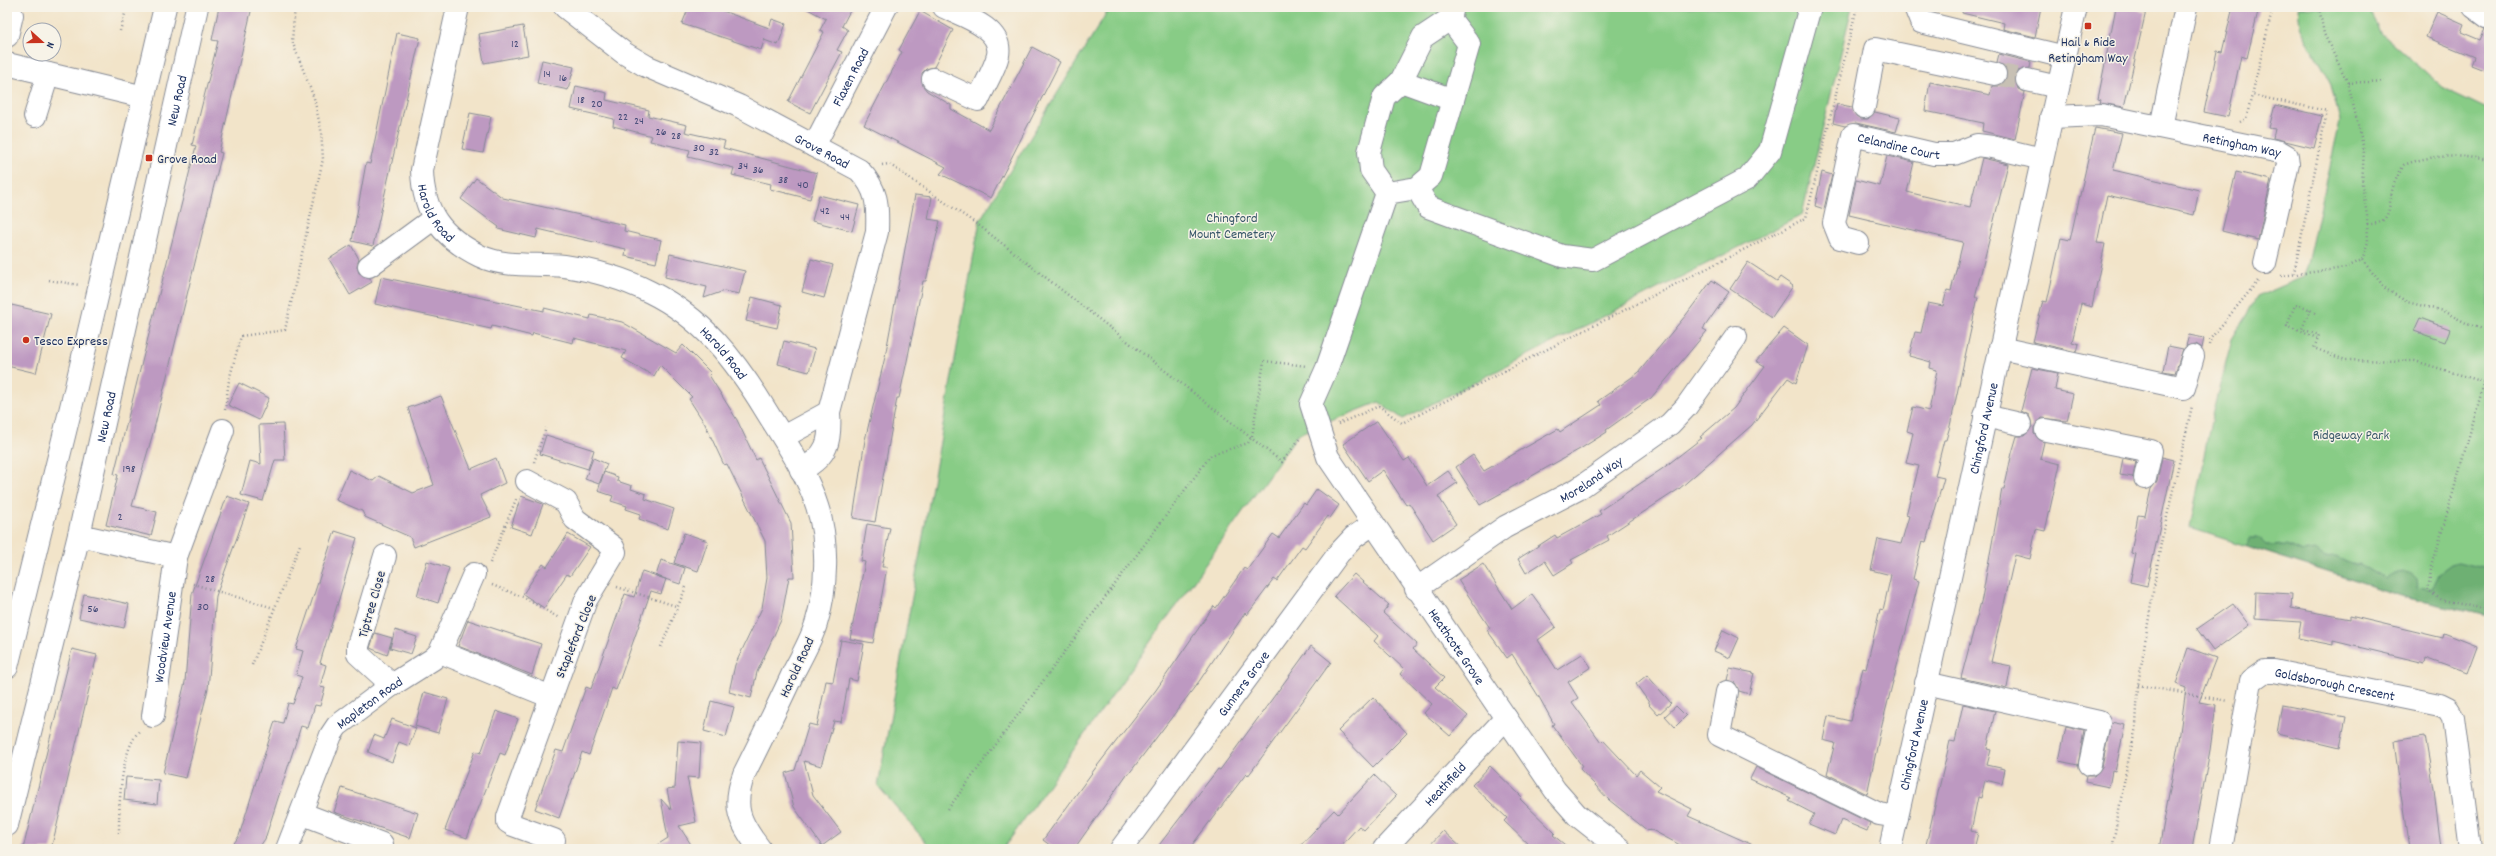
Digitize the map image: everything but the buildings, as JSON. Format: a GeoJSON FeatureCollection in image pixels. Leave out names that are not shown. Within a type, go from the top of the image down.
{"type":"FeatureCollection","features":[{"type":"Feature","properties":{"kind":"street"},"geometry":{"type":"LineString","coordinates":[[7,667],[99,289],[165,7]]}},
{"type":"Feature","properties":{"kind":"street","name":"New Road"},"geometry":{"type":"LineString","coordinates":[[7,825],[79,535],[198,7]]}},
{"type":"Feature","properties":{"kind":"street","name":"Harold Road"},"geometry":{"type":"LineString","coordinates":[[458,7],[422,170],[422,191],[433,218],[446,233],[483,257],[503,262],[564,266],[591,271],[650,292],[676,307],[705,328],[744,374],[801,470],[817,506],[823,529],[824,566],[822,599],[816,626],[744,774],[738,791],[737,805],[741,822],[760,849]]}},
{"type":"Feature","properties":{"kind":"street","name":"Grove Road"},"geometry":{"type":"LineString","coordinates":[[565,7],[624,53],[646,66],[739,106],[859,170],[871,183],[878,212],[877,232],[830,412],[830,433],[825,450],[814,463],[801,470]]}},
{"type":"Feature","properties":{"kind":"street","name":"Flaxen Road"},"geometry":{"type":"LineString","coordinates":[[814,146],[886,7]]}},
{"type":"Feature","properties":{"kind":"street"},"geometry":{"type":"LineString","coordinates":[[933,79],[978,100],[998,54],[996,39],[985,27],[944,7]]}},
{"type":"Feature","properties":{"kind":"street"},"geometry":{"type":"LineString","coordinates":[[1417,188],[1428,207],[1562,256],[1593,260],[1747,179],[1770,151],[1810,7]]}},
{"type":"Feature","properties":{"kind":"street"},"geometry":{"type":"LineString","coordinates":[[1915,7],[1921,22],[2065,57]]}},
{"type":"Feature","properties":{"kind":"street","name":"Chingford Avenue"},"geometry":{"type":"LineString","coordinates":[[1890,849],[2076,7]]}},
{"type":"Feature","properties":{"kind":"street"},"geometry":{"type":"LineString","coordinates":[[2161,127],[2186,7]]}},
{"type":"Feature","properties":{"kind":"street"},"geometry":{"type":"LineString","coordinates":[[2474,7],[2489,18]]}},
{"type":"Feature","properties":{"kind":"street"},"geometry":{"type":"LineString","coordinates":[[1452,13],[1469,44],[1453,100],[1431,176],[1417,188],[1387,193],[1371,170],[1369,152],[1384,97],[1402,81],[1423,37],[1452,13]]}},
{"type":"Feature","properties":{"kind":"street"},"geometry":{"type":"LineString","coordinates":[[1864,107],[1875,50],[1995,74]]}},
{"type":"Feature","properties":{"kind":"street"},"geometry":{"type":"LineString","coordinates":[[7,64],[144,97]]}},
{"type":"Feature","properties":{"kind":"street"},"geometry":{"type":"LineString","coordinates":[[35,116],[48,74]]}},
{"type":"Feature","properties":{"kind":"street"},"geometry":{"type":"LineString","coordinates":[[2027,80],[2058,87]]}},
{"type":"Feature","properties":{"kind":"street"},"geometry":{"type":"LineString","coordinates":[[1402,81],[1453,100]]}},
{"type":"Feature","properties":{"kind":"street","name":"Retingham Way"},"geometry":{"type":"LineString","coordinates":[[2051,117],[2101,115],[2280,152],[2287,156],[2288,164],[2268,273]]}},
{"type":"Feature","properties":{"kind":"street","name":"Celandine Court"},"geometry":{"type":"LineString","coordinates":[[1858,243],[1840,238],[1834,223],[1852,135],[1934,154],[1954,154],[1977,145],[1992,147],[2042,159]]}},
{"type":"Feature","properties":{"kind":"street","name":"Heathcote Grove"},"geometry":{"type":"LineString","coordinates":[[1387,193],[1327,368],[1311,404],[1328,457],[1555,790],[1606,845]]}},
{"type":"Feature","properties":{"kind":"street"},"geometry":{"type":"LineString","coordinates":[[369,266],[433,218]]}},
{"type":"Feature","properties":{"kind":"street","name":"Moreland Way"},"geometry":{"type":"LineString","coordinates":[[1416,588],[1505,527],[1578,489],[1670,424],[1686,407],[1736,337]]}},
{"type":"Feature","properties":{"kind":"street"},"geometry":{"type":"LineString","coordinates":[[2000,348],[2184,388],[2200,354]]}},
{"type":"Feature","properties":{"kind":"street"},"geometry":{"type":"LineString","coordinates":[[783,438],[830,412]]}},
{"type":"Feature","properties":{"kind":"street"},"geometry":{"type":"LineString","coordinates":[[1985,416],[2020,424]]}},
{"type":"Feature","properties":{"kind":"street","name":"Woodview Avenue"},"geometry":{"type":"LineString","coordinates":[[153,716],[173,567],[223,430]]}},
{"type":"Feature","properties":{"kind":"street"},"geometry":{"type":"LineString","coordinates":[[2046,430],[2151,451],[2145,478]]}},
{"type":"Feature","properties":{"kind":"street","name":"Stapleford Close"},"geometry":{"type":"LineString","coordinates":[[527,481],[566,502],[575,519],[612,547],[615,552],[613,558],[586,600],[508,822],[554,840]]}},
{"type":"Feature","properties":{"kind":"street","name":"Gunners Grove"},"geometry":{"type":"LineString","coordinates":[[1121,849],[1339,553],[1354,537],[1373,524]]}},
{"type":"Feature","properties":{"kind":"street"},"geometry":{"type":"LineString","coordinates":[[79,535],[173,567]]}},
{"type":"Feature","properties":{"kind":"street","name":"Tiptree Close"},"geometry":{"type":"LineString","coordinates":[[385,556],[358,646],[358,654],[392,685]]}},
{"type":"Feature","properties":{"kind":"street","name":"Mapleton Road"},"geometry":{"type":"LineString","coordinates":[[287,849],[303,814],[332,735],[337,726],[392,685],[433,659],[440,652],[476,578]]}},
{"type":"Feature","properties":{"kind":"street"},"geometry":{"type":"LineString","coordinates":[[440,652],[551,697]]}},
{"type":"Feature","properties":{"kind":"street","name":"Goldsborough Crescent"},"geometry":{"type":"LineString","coordinates":[[2221,849],[2245,705],[2251,681],[2265,671],[2274,671],[2440,705],[2448,709],[2453,717],[2470,849]]}},
{"type":"Feature","properties":{"kind":"street"},"geometry":{"type":"LineString","coordinates":[[1926,683],[2099,722],[2090,764]]}},
{"type":"Feature","properties":{"kind":"street"},"geometry":{"type":"LineString","coordinates":[[1727,692],[1719,735],[1879,814],[1896,818]]}},
{"type":"Feature","properties":{"kind":"street","name":"Heathfield"},"geometry":{"type":"LineString","coordinates":[[1384,849],[1506,718]]}},
{"type":"Feature","properties":{"kind":"street"},"geometry":{"type":"LineString","coordinates":[[303,814],[382,844]]}},
{"type":"Feature","properties":{"kind":"path"},"geometry":{"type":"LineString","coordinates":[[120,32],[126,7]]}},
{"type":"Feature","properties":{"kind":"path"},"geometry":{"type":"LineString","coordinates":[[223,430],[229,380],[241,336],[285,330],[322,159],[321,130],[314,98],[292,41],[295,7]]}},
{"type":"Feature","properties":{"kind":"path"},"geometry":{"type":"LineString","coordinates":[[1319,429],[1380,406],[1402,423],[1806,218],[1857,7]]}},
{"type":"Feature","properties":{"kind":"path"},"geometry":{"type":"LineString","coordinates":[[2273,7],[2252,95],[2327,111],[2294,273]]}},
{"type":"Feature","properties":{"kind":"path"},"geometry":{"type":"LineString","coordinates":[[2200,354],[2211,338],[2259,281],[2268,273],[2294,273],[2345,268],[2362,260],[2368,242],[2362,184],[2364,150],[2348,83],[2324,34],[2319,7]]}},
{"type":"Feature","properties":{"kind":"path"},"geometry":{"type":"LineString","coordinates":[[2348,83],[2384,82]]}},
{"type":"Feature","properties":{"kind":"path"},"geometry":{"type":"LineString","coordinates":[[2367,224],[2374,224],[2387,216],[2391,205],[2392,192],[2404,166],[2423,158],[2472,157],[2489,160]]}},
{"type":"Feature","properties":{"kind":"path"},"geometry":{"type":"LineString","coordinates":[[889,164],[981,227],[1250,439],[1282,462],[1299,438]]}},
{"type":"Feature","properties":{"kind":"path"},"geometry":{"type":"LineString","coordinates":[[2362,260],[2386,289],[2407,302],[2442,311],[2470,325],[2489,331]]}},
{"type":"Feature","properties":{"kind":"path"},"geometry":{"type":"LineString","coordinates":[[49,280],[99,289]]}},
{"type":"Feature","properties":{"kind":"path"},"geometry":{"type":"LineString","coordinates":[[2315,313],[2310,309],[2295,305],[2287,326],[2318,338]]}},
{"type":"Feature","properties":{"kind":"path"},"geometry":{"type":"LineString","coordinates":[[2310,309],[2302,329],[2319,335],[2314,348],[2345,360],[2409,360],[2484,382]]}},
{"type":"Feature","properties":{"kind":"path"},"geometry":{"type":"LineString","coordinates":[[948,809],[1211,455],[1248,443],[1252,436],[1264,361],[1327,368]]}},
{"type":"Feature","properties":{"kind":"path"},"geometry":{"type":"LineString","coordinates":[[2489,366],[2431,570],[2428,592],[2442,600],[2489,610]]}},
{"type":"Feature","properties":{"kind":"path"},"geometry":{"type":"LineString","coordinates":[[2112,849],[2126,771],[2136,727],[2138,685],[2161,543],[2193,404]]}},
{"type":"Feature","properties":{"kind":"path"},"geometry":{"type":"LineString","coordinates":[[546,428],[527,481],[524,481],[476,578],[523,597],[576,629]]}},
{"type":"Feature","properties":{"kind":"path"},"geometry":{"type":"LineString","coordinates":[[252,665],[300,545]]}},
{"type":"Feature","properties":{"kind":"path"},"geometry":{"type":"LineString","coordinates":[[173,567],[275,608]]}},
{"type":"Feature","properties":{"kind":"path"},"geometry":{"type":"LineString","coordinates":[[599,581],[676,606]]}},
{"type":"Feature","properties":{"kind":"path"},"geometry":{"type":"LineString","coordinates":[[662,647],[676,606],[686,587]]}},
{"type":"Feature","properties":{"kind":"path"},"geometry":{"type":"LineString","coordinates":[[2138,685],[2245,705]]}},
{"type":"Feature","properties":{"kind":"path"},"geometry":{"type":"LineString","coordinates":[[119,833],[119,794],[125,768],[135,736],[153,716]]}},
{"type":"Feature","properties":{"kind":"green space","name":"Chingford Mount Cemetery"},"geometry":{"type":"Polygon","coordinates":[[[1110,7],[1852,7],[1802,215],[1403,419],[1379,402],[1298,434],[1003,849],[932,849],[878,786],[980,220],[1110,7]]]}},
{"type":"Feature","properties":{"kind":"green space","name":"Ridgeway Park"},"geometry":{"type":"Polygon","coordinates":[[[2298,7],[2367,7],[2381,33],[2445,89],[2489,110],[2489,616],[2412,599],[2190,528],[2212,415],[2232,339],[2257,297],[2303,277],[2308,264],[2340,121],[2331,85],[2300,26],[2298,7]]]}},
{"type":"Feature","properties":{"kind":"green space"},"geometry":{"type":"Polygon","coordinates":[[[2250,539],[2260,539],[2267,546],[2287,545],[2304,552],[2314,550],[2325,557],[2336,556],[2355,565],[2360,564],[2385,579],[2393,574],[2401,572],[2409,573],[2417,579],[2418,588],[2432,590],[2439,573],[2451,564],[2459,562],[2483,568],[2489,566],[2489,616],[2412,599],[2246,546],[2250,539]]]}},
{"type":"Feature","properties":{"kind":"tunnel"},"geometry":{"type":"LineString","coordinates":[[1995,74],[2027,80]]}},
{"type":"Feature","properties":{"kind":"place","name":"Hail & Ride Retingham Way"},"geometry":{"type":"Point","coordinates":[2088,26]}},
{"type":"Feature","properties":{"kind":"place","name":"Grove Road"},"geometry":{"type":"Point","coordinates":[149,158]}},
{"type":"Feature","properties":{"kind":"place","name":"Tesco Express"},"geometry":{"type":"Point","coordinates":[26,340]}}]}
